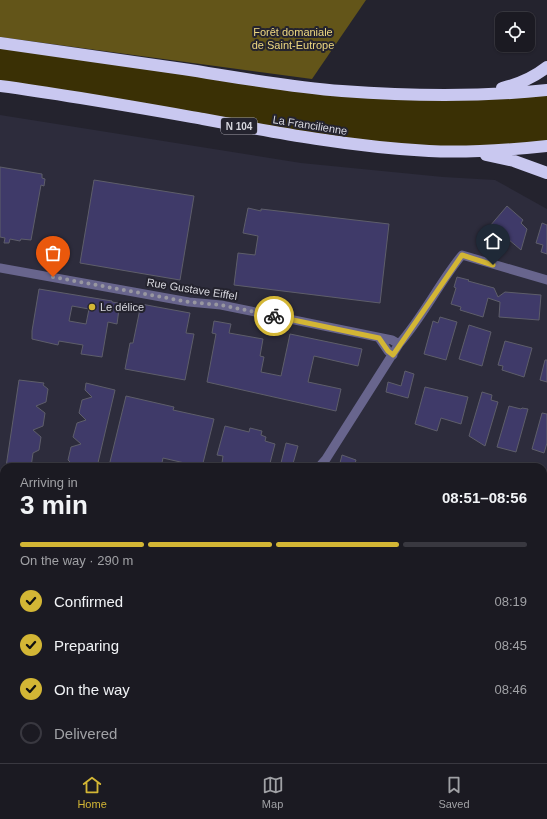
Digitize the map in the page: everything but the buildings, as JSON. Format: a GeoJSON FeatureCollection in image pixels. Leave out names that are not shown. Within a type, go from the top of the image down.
{"type":"FeatureCollection","features":[{"type":"Feature","properties":{"kind":"highway"},"geometry":{"type":"LineString","coordinates":[[0,43],[252,80],[333,90],[410,95],[521,93],[547,90]]}},
{"type":"Feature","properties":{"kind":"highway"},"geometry":{"type":"LineString","coordinates":[[479,94],[529,80],[547,67]]}},
{"type":"Feature","properties":{"kind":"highway","name":"La Francilienne"},"geometry":{"type":"LineString","coordinates":[[0,86],[107,102],[324,141],[388,149],[437,152],[480,151],[547,146]]}},
{"type":"Feature","properties":{"kind":"highway"},"geometry":{"type":"LineString","coordinates":[[480,151],[488,156],[514,161],[547,173]]}},
{"type":"Feature","properties":{"kind":"street"},"geometry":{"type":"LineString","coordinates":[[324,463],[399,344],[409,333],[462,255],[547,280]]}},
{"type":"Feature","properties":{"kind":"street","name":"Rue Gustave Eiffel"},"geometry":{"type":"LineString","coordinates":[[0,268],[189,302],[221,305],[392,340],[399,344]]}},
{"type":"Feature","properties":{"kind":"street"},"geometry":{"type":"LineString","coordinates":[[379,338],[388,351],[393,355]]}},
{"type":"Feature","properties":{"kind":"shaded area"},"geometry":{"type":"Polygon","coordinates":[[[0,46],[310,93],[547,93],[547,142],[494,147],[389,145],[0,83],[0,46]]]}},
{"type":"Feature","properties":{"kind":"shaded area"},"geometry":{"type":"Polygon","coordinates":[[[0,115],[301,163],[443,177],[495,180],[547,209],[547,463],[0,463],[0,115]]]}},
{"type":"Feature","properties":{"kind":"green space","name":"Forêt domaniale de Saint-Eutrope"},"geometry":{"type":"Polygon","coordinates":[[[0,0],[366,0],[312,79],[0,37],[0,0]]]}},
{"type":"Feature","properties":{"kind":"way so far"},"geometry":{"type":"LineString","coordinates":[[53,277],[189,302],[221,305],[274,316]]}},
{"type":"Feature","properties":{"kind":"place","name":"Le délice"},"geometry":{"type":"Point","coordinates":[92,307]}},
{"type":"Feature","properties":{"kind":"route"},"geometry":{"type":"LineString","coordinates":[[274,316],[379,338],[388,351],[393,355],[399,344],[409,333],[436,291],[462,255],[493,265]]}}]}
